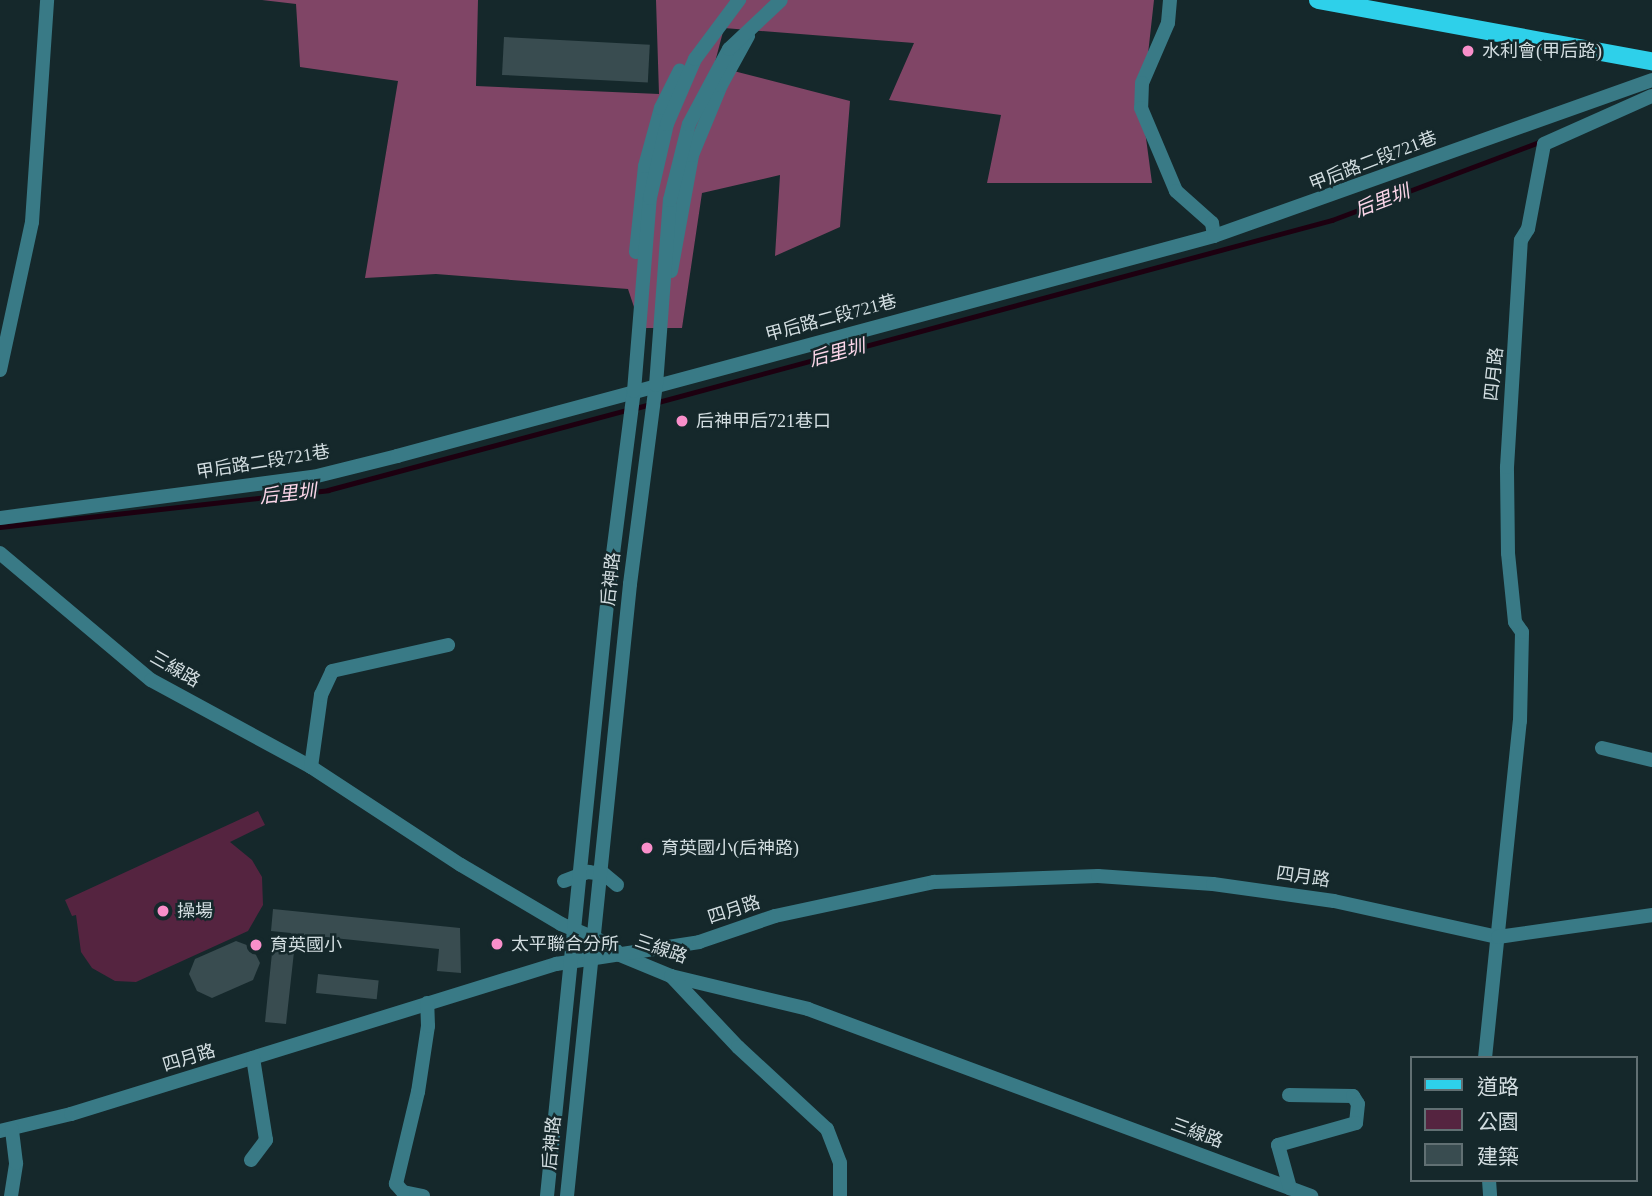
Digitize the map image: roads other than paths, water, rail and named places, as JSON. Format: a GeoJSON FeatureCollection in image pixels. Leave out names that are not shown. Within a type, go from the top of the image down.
{"type":"FeatureCollection","features":[{"type":"Feature","properties":{"kind":"main road"},"geometry":{"type":"LineString","coordinates":[[1318,0],[1652,61]]}},
{"type":"Feature","properties":{"kind":"street"},"geometry":{"type":"LineString","coordinates":[[0,370],[32,222],[47,0]]}},
{"type":"Feature","properties":{"kind":"street","name":"后神路"},"geometry":{"type":"LineString","coordinates":[[547,1196],[609,585],[634,391],[650,198],[667,124],[708,38],[739,0]]}},
{"type":"Feature","properties":{"kind":"street","name":"后神路"},"geometry":{"type":"LineString","coordinates":[[567,1196],[630,584],[656,385],[670,200],[689,124],[729,49],[781,0]]}},
{"type":"Feature","properties":{"kind":"street"},"geometry":{"type":"LineString","coordinates":[[1170,0],[1168,23],[1142,83],[1141,108],[1176,191],[1212,223],[1214,236]]}},
{"type":"Feature","properties":{"kind":"street","name":"甲后路二段721巷"},"geometry":{"type":"LineString","coordinates":[[0,518],[313,477],[1214,236],[1652,80]]}},
{"type":"Feature","properties":{"kind":"street","name":"四月路"},"geometry":{"type":"LineString","coordinates":[[1485,1056],[1520,721],[1522,632],[1515,622],[1508,553],[1507,467],[1521,240],[1528,229],[1544,144],[1652,96]]}},
{"type":"Feature","properties":{"kind":"street","name":"三線路"},"geometry":{"type":"LineString","coordinates":[[0,553],[126,663],[311,767],[461,865],[561,924],[611,945],[620,955],[671,976],[808,1009],[1311,1196]]}},
{"type":"Feature","properties":{"kind":"street"},"geometry":{"type":"LineString","coordinates":[[311,767],[321,695],[332,671],[448,645]]}},
{"type":"Feature","properties":{"kind":"street"},"geometry":{"type":"LineString","coordinates":[[1602,748],[1652,760]]}},
{"type":"Feature","properties":{"kind":"street"},"geometry":{"type":"LineString","coordinates":[[564,881],[588,872],[604,873],[617,885]]}},
{"type":"Feature","properties":{"kind":"street","name":"四月路"},"geometry":{"type":"LineString","coordinates":[[6,1130],[253,1058],[555,964],[699,942],[775,916],[884,890],[934,882],[1098,876],[1213,884],[1334,901],[1498,937],[1652,915]]}},
{"type":"Feature","properties":{"kind":"street"},"geometry":{"type":"LineString","coordinates":[[671,976],[738,1047],[827,1129],[839,1163],[840,1196]]}},
{"type":"Feature","properties":{"kind":"street"},"geometry":{"type":"LineString","coordinates":[[423,1196],[403,1192],[396,1184],[418,1092],[428,1026],[426,1003]]}},
{"type":"Feature","properties":{"kind":"street"},"geometry":{"type":"LineString","coordinates":[[251,1160],[266,1140],[253,1058]]}},
{"type":"Feature","properties":{"kind":"street"},"geometry":{"type":"LineString","coordinates":[[1289,1095],[1353,1096],[1358,1104],[1356,1123],[1278,1145],[1290,1188]]}},
{"type":"Feature","properties":{"kind":"street"},"geometry":{"type":"LineString","coordinates":[[6,1130],[16,1163],[11,1196]]}},
{"type":"Feature","properties":{"kind":"waterway","name":"后里圳"},"geometry":{"type":"LineString","coordinates":[[636,408],[1332,220],[1540,142]]}},
{"type":"Feature","properties":{"kind":"waterway","name":"后里圳"},"geometry":{"type":"LineString","coordinates":[[0,527],[328,490],[627,410]]}},
{"type":"Feature","properties":{"kind":"place","name":"水利會(甲后路)"},"geometry":{"type":"Point","coordinates":[1468,51]}},
{"type":"Feature","properties":{"kind":"place","name":"后神甲后721巷口"},"geometry":{"type":"Point","coordinates":[682,421]}},
{"type":"Feature","properties":{"kind":"place","name":"育英國小(后神路)"},"geometry":{"type":"Point","coordinates":[647,848]}},
{"type":"Feature","properties":{"kind":"place","name":"操場"},"geometry":{"type":"Point","coordinates":[163,911]}},
{"type":"Feature","properties":{"kind":"place","name":"太平聯合分所"},"geometry":{"type":"Point","coordinates":[497,944]}},
{"type":"Feature","properties":{"kind":"place","name":"育英國小"},"geometry":{"type":"Point","coordinates":[256,945]}}]}
